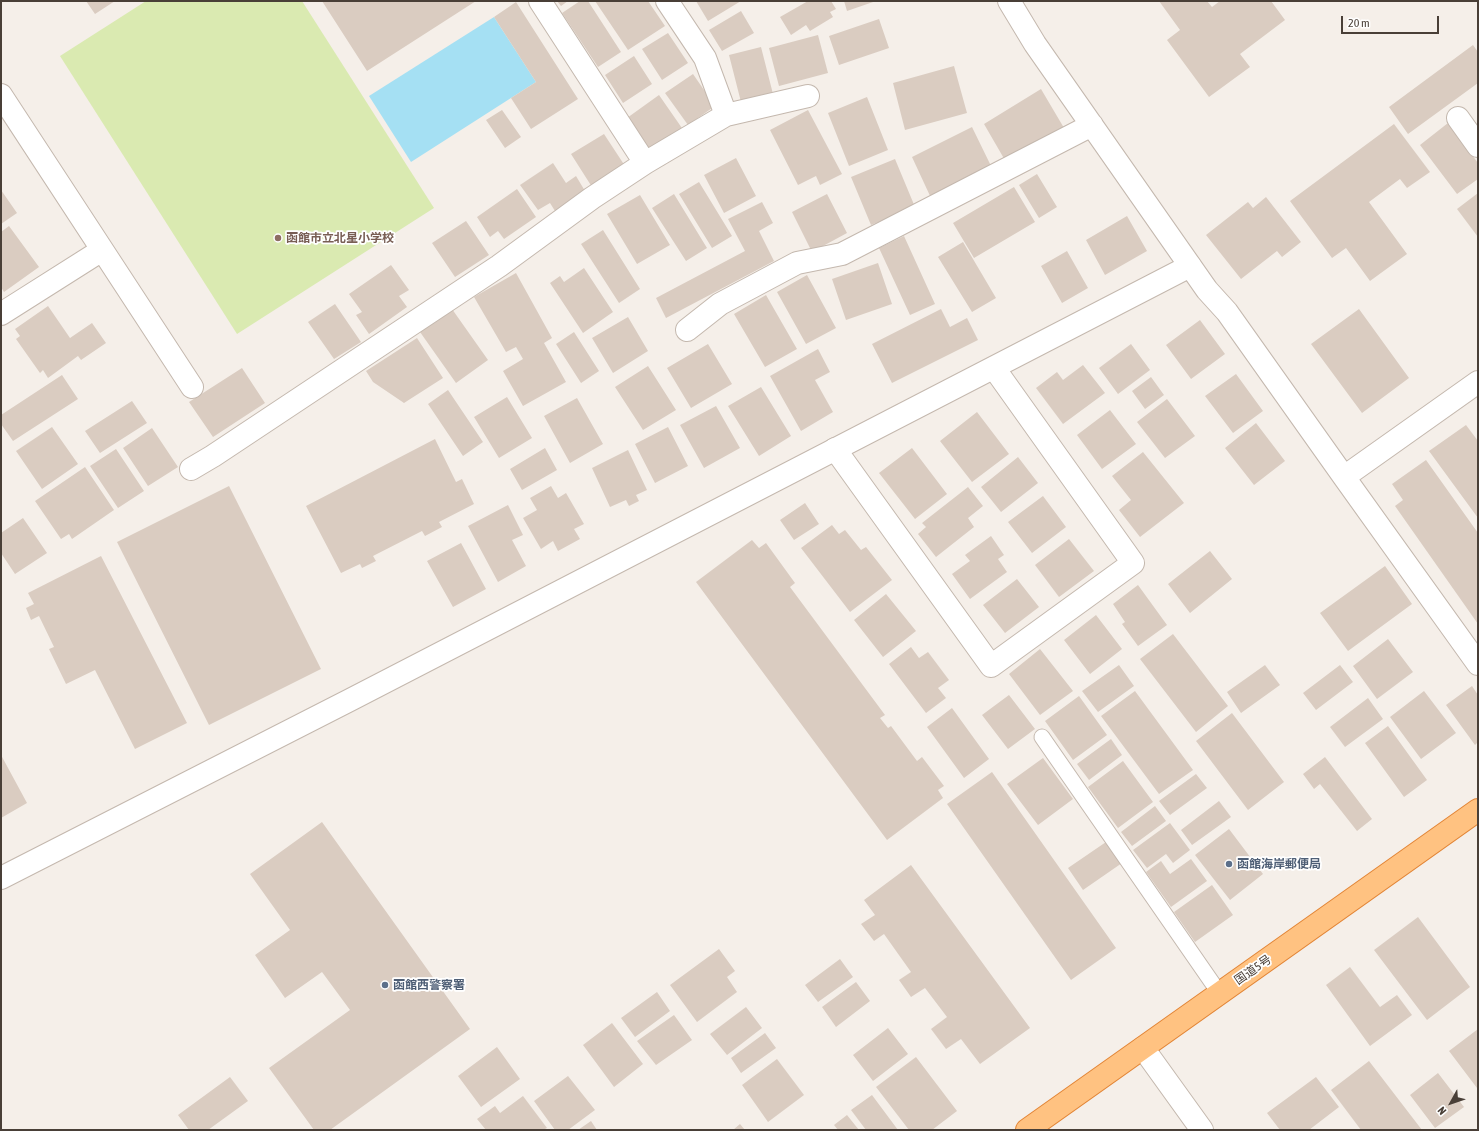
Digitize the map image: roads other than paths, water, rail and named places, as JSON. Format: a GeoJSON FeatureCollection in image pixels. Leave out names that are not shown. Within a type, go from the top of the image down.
{"type":"FeatureCollection","features":[{"type":"Feature","properties":{"kind":"highway","name":"国道5号"},"geometry":{"type":"LineString","coordinates":[[1027,1130],[1478,810]]}},
{"type":"Feature","properties":{"kind":"street"},"geometry":{"type":"LineString","coordinates":[[540,1],[645,163]]}},
{"type":"Feature","properties":{"kind":"street"},"geometry":{"type":"LineString","coordinates":[[667,1],[704,58],[726,115]]}},
{"type":"Feature","properties":{"kind":"street"},"geometry":{"type":"LineString","coordinates":[[1019,4],[1034,44],[1207,290],[1227,312],[1478,664]]}},
{"type":"Feature","properties":{"kind":"street"},"geometry":{"type":"LineString","coordinates":[[1,96],[192,387]]}},
{"type":"Feature","properties":{"kind":"street"},"geometry":{"type":"LineString","coordinates":[[191,469],[220,452],[493,270],[592,198],[645,163],[726,115],[808,96]]}},
{"type":"Feature","properties":{"kind":"street"},"geometry":{"type":"LineString","coordinates":[[1458,118],[1478,146]]}},
{"type":"Feature","properties":{"kind":"street"},"geometry":{"type":"LineString","coordinates":[[687,330],[720,304],[797,263],[842,254],[1092,125]]}},
{"type":"Feature","properties":{"kind":"street"},"geometry":{"type":"LineString","coordinates":[[1,314],[102,250]]}},
{"type":"Feature","properties":{"kind":"street"},"geometry":{"type":"LineString","coordinates":[[1,878],[350,700],[1190,266]]}},
{"type":"Feature","properties":{"kind":"street"},"geometry":{"type":"LineString","coordinates":[[835,449],[991,666],[1133,563],[994,368]]}},
{"type":"Feature","properties":{"kind":"street"},"geometry":{"type":"LineString","coordinates":[[1344,478],[1478,382]]}},
{"type":"Feature","properties":{"kind":"street"},"geometry":{"type":"LineString","coordinates":[[1143,1048],[1202,1130]]}},
{"type":"Feature","properties":{"kind":"lane"},"geometry":{"type":"LineString","coordinates":[[1042,737],[1220,994]]}},
{"type":"Feature","properties":{"kind":"water"},"geometry":{"type":"Polygon","coordinates":[[[494,17],[536,82],[411,162],[369,96],[494,17]]]}},
{"type":"Feature","properties":{"kind":"place","name":"函館市立北星小学校"},"geometry":{"type":"Point","coordinates":[278,238]}},
{"type":"Feature","properties":{"kind":"place","name":"函館海岸郵便局"},"geometry":{"type":"Point","coordinates":[1229,864]}},
{"type":"Feature","properties":{"kind":"place","name":"函館西警察署"},"geometry":{"type":"Point","coordinates":[385,985]}}]}
